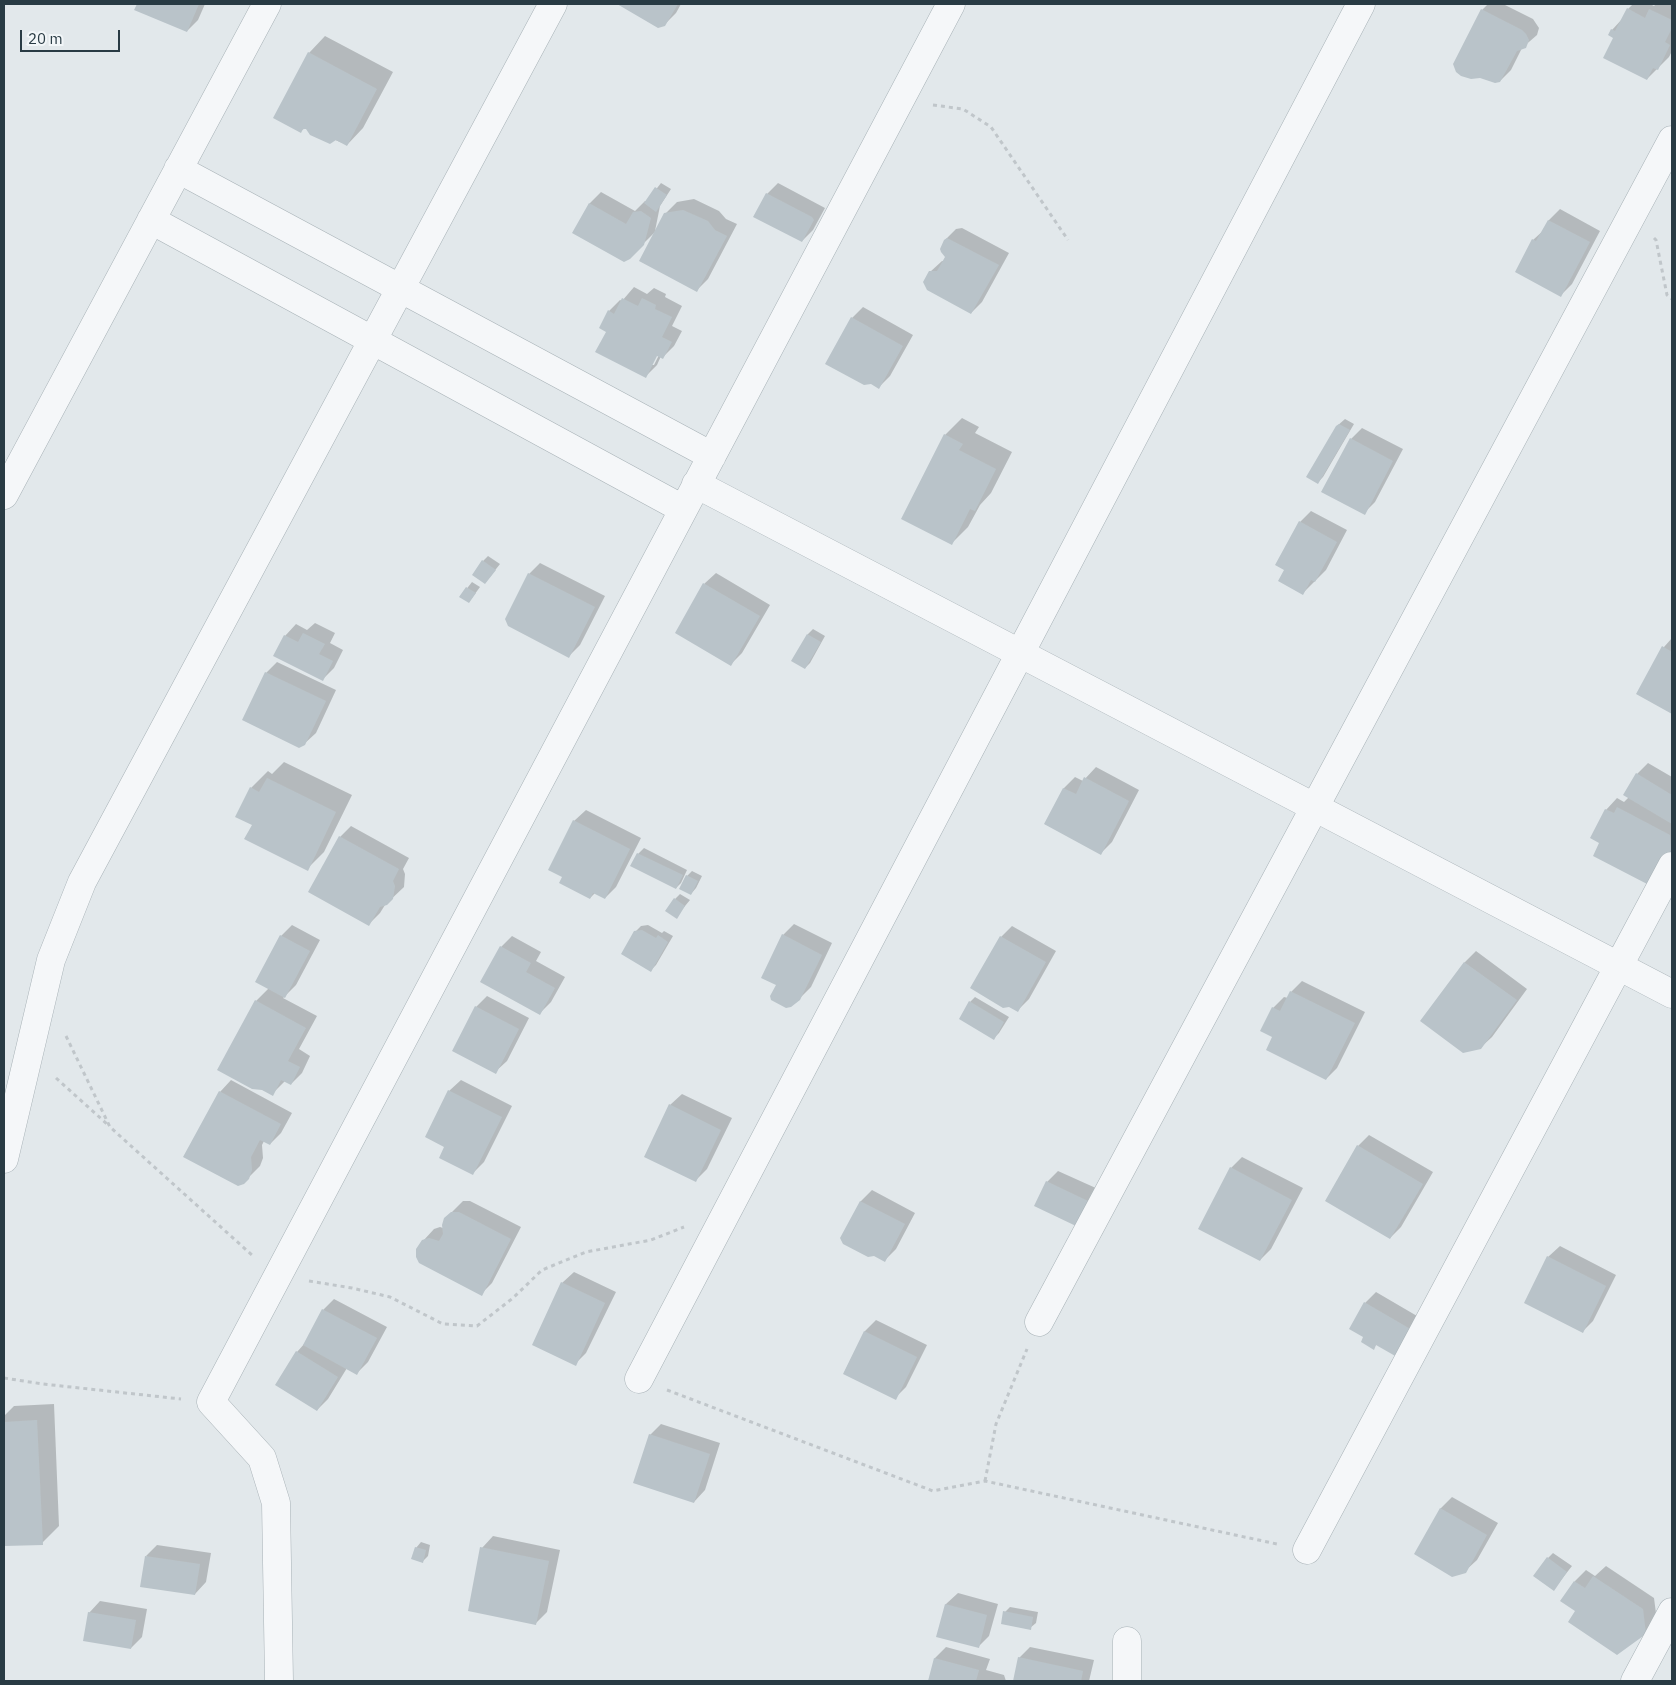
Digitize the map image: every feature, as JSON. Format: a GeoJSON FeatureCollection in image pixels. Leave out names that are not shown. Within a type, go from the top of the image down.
{"type":"FeatureCollection","features":[{"type":"Feature","properties":{"kind":"street"},"geometry":{"type":"LineString","coordinates":[[4,495],[267,4]]}},
{"type":"Feature","properties":{"kind":"street"},"geometry":{"type":"LineString","coordinates":[[4,1159],[51,960],[82,882],[553,4]]}},
{"type":"Feature","properties":{"kind":"street"},"geometry":{"type":"LineString","coordinates":[[279,1681],[276,1503],[262,1458],[211,1402],[951,4]]}},
{"type":"Feature","properties":{"kind":"street"},"geometry":{"type":"LineString","coordinates":[[639,1379],[1361,4]]}},
{"type":"Feature","properties":{"kind":"street"},"geometry":{"type":"LineString","coordinates":[[1039,1322],[1672,140]]}},
{"type":"Feature","properties":{"kind":"street"},"geometry":{"type":"LineString","coordinates":[[178,169],[712,456]]}},
{"type":"Feature","properties":{"kind":"street"},"geometry":{"type":"LineString","coordinates":[[151,220],[683,509]]}},
{"type":"Feature","properties":{"kind":"street"},"geometry":{"type":"LineString","coordinates":[[696,484],[1672,994]]}},
{"type":"Feature","properties":{"kind":"street"},"geometry":{"type":"LineString","coordinates":[[1307,1550],[1672,866]]}},
{"type":"Feature","properties":{"kind":"street"},"geometry":{"type":"LineString","coordinates":[[1635,1681],[1672,1612]]}},
{"type":"Feature","properties":{"kind":"street"},"geometry":{"type":"LineString","coordinates":[[1127,1641],[1127,1681]]}},
{"type":"Feature","properties":{"kind":"path"},"geometry":{"type":"LineString","coordinates":[[900,101],[963,109],[991,127],[1068,240]]}},
{"type":"Feature","properties":{"kind":"path"},"geometry":{"type":"LineString","coordinates":[[1631,218],[1656,240],[1667,295],[1672,299]]}},
{"type":"Feature","properties":{"kind":"path"},"geometry":{"type":"LineString","coordinates":[[65,1033],[110,1127],[277,1276],[352,1288],[390,1297],[443,1324],[477,1326],[513,1298],[542,1270],[586,1252],[651,1240],[728,1209]]}},
{"type":"Feature","properties":{"kind":"path"},"geometry":{"type":"LineString","coordinates":[[984,1481],[996,1424],[1039,1322]]}},
{"type":"Feature","properties":{"kind":"path"},"geometry":{"type":"LineString","coordinates":[[4,1378],[211,1402]]}},
{"type":"Feature","properties":{"kind":"path"},"geometry":{"type":"LineString","coordinates":[[639,1379],[933,1491],[984,1481],[1307,1550]]}},
{"type":"Feature","properties":{"kind":"building"},"geometry":{"type":"Polygon","coordinates":[[[137,4],[199,4],[187,32],[134,10],[137,4]]]}},
{"type":"Feature","properties":{"kind":"building"},"geometry":{"type":"Polygon","coordinates":[[[617,4],[678,4],[665,26],[658,28],[617,4]]]}},
{"type":"Feature","properties":{"kind":"building"},"geometry":{"type":"Polygon","coordinates":[[[1627,8],[1645,18],[1649,9],[1672,20],[1672,28],[1665,42],[1670,45],[1658,70],[1653,68],[1647,80],[1603,58],[1613,38],[1608,35],[1611,29],[1615,31],[1627,8]]]}},
{"type":"Feature","properties":{"kind":"building"},"geometry":{"type":"Polygon","coordinates":[[[1481,9],[1522,30],[1529,40],[1526,48],[1517,51],[1500,82],[1495,83],[1480,78],[1471,79],[1461,76],[1456,72],[1453,64],[1481,9]]]}},
{"type":"Feature","properties":{"kind":"building"},"geometry":{"type":"Polygon","coordinates":[[[308,52],[377,89],[347,146],[336,140],[330,144],[310,135],[306,129],[303,129],[301,133],[273,118],[308,52]]]}},
{"type":"Feature","properties":{"kind":"building"},"geometry":{"type":"Polygon","coordinates":[[[655,187],[667,195],[656,212],[644,203],[655,187]]]}},
{"type":"Feature","properties":{"kind":"building"},"geometry":{"type":"Polygon","coordinates":[[[766,193],[812,217],[814,220],[802,242],[753,217],[766,193]]]}},
{"type":"Feature","properties":{"kind":"building"},"geometry":{"type":"Polygon","coordinates":[[[589,203],[626,224],[633,212],[641,211],[651,218],[644,245],[630,259],[624,262],[572,233],[589,203]]]}},
{"type":"Feature","properties":{"kind":"building"},"geometry":{"type":"Polygon","coordinates":[[[683,210],[708,221],[715,230],[727,236],[697,292],[639,261],[664,213],[683,210]]]}},
{"type":"Feature","properties":{"kind":"building"},"geometry":{"type":"Polygon","coordinates":[[[1548,220],[1590,242],[1561,297],[1515,272],[1532,239],[1536,241],[1548,220]]]}},
{"type":"Feature","properties":{"kind":"building"},"geometry":{"type":"Polygon","coordinates":[[[947,238],[999,265],[971,314],[927,290],[923,282],[929,271],[937,271],[945,257],[940,249],[947,238]]]}},
{"type":"Feature","properties":{"kind":"building"},"geometry":{"type":"Polygon","coordinates":[[[622,298],[638,306],[642,298],[656,305],[655,309],[672,317],[662,337],[672,342],[663,359],[657,356],[646,378],[595,352],[606,332],[599,328],[608,310],[614,314],[622,298]]]}},
{"type":"Feature","properties":{"kind":"building"},"geometry":{"type":"Polygon","coordinates":[[[851,317],[903,346],[879,389],[871,384],[864,385],[825,364],[851,317]]]}},
{"type":"Feature","properties":{"kind":"building"},"geometry":{"type":"Polygon","coordinates":[[[1339,424],[1350,430],[1318,484],[1306,477],[1339,424]]]}},
{"type":"Feature","properties":{"kind":"building"},"geometry":{"type":"Polygon","coordinates":[[[944,434],[963,444],[959,450],[996,469],[975,511],[970,509],[952,545],[901,519],[944,434]]]}},
{"type":"Feature","properties":{"kind":"building"},"geometry":{"type":"Polygon","coordinates":[[[1350,438],[1393,461],[1365,515],[1321,492],[1350,438]]]}},
{"type":"Feature","properties":{"kind":"building"},"geometry":{"type":"Polygon","coordinates":[[[1299,521],[1337,542],[1315,582],[1311,580],[1303,595],[1278,581],[1284,570],[1275,565],[1299,521]]]}},
{"type":"Feature","properties":{"kind":"building"},"geometry":{"type":"Polygon","coordinates":[[[482,560],[496,570],[485,584],[472,575],[482,560]]]}},
{"type":"Feature","properties":{"kind":"building"},"geometry":{"type":"Polygon","coordinates":[[[528,573],[595,607],[569,658],[508,626],[505,619],[528,573]]]}},
{"type":"Feature","properties":{"kind":"building"},"geometry":{"type":"Polygon","coordinates":[[[703,583],[760,616],[731,666],[675,633],[703,583]]]}},
{"type":"Feature","properties":{"kind":"building"},"geometry":{"type":"Polygon","coordinates":[[[466,587],[476,593],[469,603],[459,597],[466,587]]]}},
{"type":"Feature","properties":{"kind":"building"},"geometry":{"type":"Polygon","coordinates":[[[303,633],[325,644],[319,654],[333,661],[323,681],[273,656],[284,635],[298,642],[303,633]]]}},
{"type":"Feature","properties":{"kind":"building"},"geometry":{"type":"Polygon","coordinates":[[[807,634],[821,642],[805,669],[791,661],[807,634]]]}},
{"type":"Feature","properties":{"kind":"building"},"geometry":{"type":"Polygon","coordinates":[[[1662,646],[1672,652],[1672,714],[1636,694],[1662,646]]]}},
{"type":"Feature","properties":{"kind":"building"},"geometry":{"type":"Polygon","coordinates":[[[265,672],[326,701],[305,745],[299,748],[242,720],[265,672]]]}},
{"type":"Feature","properties":{"kind":"building"},"geometry":{"type":"Polygon","coordinates":[[[1636,773],[1672,795],[1672,824],[1623,795],[1636,773]]]}},
{"type":"Feature","properties":{"kind":"building"},"geometry":{"type":"Polygon","coordinates":[[[1084,777],[1129,801],[1101,855],[1044,824],[1063,788],[1076,794],[1084,777]]]}},
{"type":"Feature","properties":{"kind":"building"},"geometry":{"type":"Polygon","coordinates":[[[267,778],[336,812],[308,871],[244,839],[252,825],[235,817],[250,787],[259,792],[267,778]]]}},
{"type":"Feature","properties":{"kind":"building"},"geometry":{"type":"Polygon","coordinates":[[[1617,807],[1670,835],[1672,861],[1649,885],[1593,856],[1599,843],[1590,838],[1605,809],[1614,813],[1617,807]]]}},
{"type":"Feature","properties":{"kind":"building"},"geometry":{"type":"Polygon","coordinates":[[[573,820],[630,849],[605,899],[593,893],[590,899],[559,883],[562,877],[548,870],[573,820]]]}},
{"type":"Feature","properties":{"kind":"building"},"geometry":{"type":"Polygon","coordinates":[[[339,836],[399,869],[393,881],[395,886],[393,899],[387,905],[380,907],[369,926],[308,892],[339,836]]]}},
{"type":"Feature","properties":{"kind":"building"},"geometry":{"type":"Polygon","coordinates":[[[637,853],[683,875],[676,889],[630,866],[637,853]]]}},
{"type":"Feature","properties":{"kind":"building"},"geometry":{"type":"Polygon","coordinates":[[[686,875],[698,881],[691,895],[679,889],[686,875]]]}},
{"type":"Feature","properties":{"kind":"building"},"geometry":{"type":"Polygon","coordinates":[[[674,898],[685,906],[677,919],[665,911],[674,898]]]}},
{"type":"Feature","properties":{"kind":"building"},"geometry":{"type":"Polygon","coordinates":[[[642,930],[656,938],[658,935],[668,942],[651,972],[621,954],[634,931],[642,930]]]}},
{"type":"Feature","properties":{"kind":"building"},"geometry":{"type":"Polygon","coordinates":[[[782,934],[822,955],[800,1000],[791,1007],[786,1008],[771,1000],[770,996],[776,985],[761,978],[782,934]]]}},
{"type":"Feature","properties":{"kind":"building"},"geometry":{"type":"Polygon","coordinates":[[[280,935],[310,951],[285,998],[255,982],[280,935]]]}},
{"type":"Feature","properties":{"kind":"building"},"geometry":{"type":"Polygon","coordinates":[[[1000,936],[1046,962],[1018,1012],[1009,1007],[1003,1008],[970,988],[1000,936]]]}},
{"type":"Feature","properties":{"kind":"building"},"geometry":{"type":"Polygon","coordinates":[[[500,946],[531,963],[526,972],[555,988],[540,1015],[480,982],[500,946]]]}},
{"type":"Feature","properties":{"kind":"building"},"geometry":{"type":"Polygon","coordinates":[[[1464,962],[1517,1000],[1481,1049],[1463,1053],[1420,1021],[1464,962]]]}},
{"type":"Feature","properties":{"kind":"building"},"geometry":{"type":"Polygon","coordinates":[[[1290,991],[1355,1023],[1326,1080],[1266,1050],[1272,1037],[1260,1031],[1272,1007],[1280,1011],[1290,991]]]}},
{"type":"Feature","properties":{"kind":"building"},"geometry":{"type":"Polygon","coordinates":[[[255,1000],[306,1028],[288,1061],[300,1067],[291,1085],[281,1080],[273,1096],[262,1090],[252,1089],[217,1070],[255,1000]]]}},
{"type":"Feature","properties":{"kind":"building"},"geometry":{"type":"Polygon","coordinates":[[[969,1001],[1004,1022],[994,1040],[959,1019],[969,1001]]]}},
{"type":"Feature","properties":{"kind":"building"},"geometry":{"type":"Polygon","coordinates":[[[475,1006],[519,1029],[496,1074],[452,1051],[475,1006]]]}},
{"type":"Feature","properties":{"kind":"building"},"geometry":{"type":"Polygon","coordinates":[[[448,1090],[502,1117],[473,1175],[439,1158],[444,1147],[425,1137],[448,1090]]]}},
{"type":"Feature","properties":{"kind":"building"},"geometry":{"type":"Polygon","coordinates":[[[219,1091],[281,1124],[270,1145],[260,1140],[251,1157],[252,1170],[249,1179],[244,1184],[238,1186],[183,1157],[219,1091]]]}},
{"type":"Feature","properties":{"kind":"building"},"geometry":{"type":"Polygon","coordinates":[[[669,1104],[721,1130],[696,1182],[644,1157],[669,1104]]]}},
{"type":"Feature","properties":{"kind":"building"},"geometry":{"type":"Polygon","coordinates":[[[1357,1145],[1423,1184],[1390,1239],[1325,1201],[1357,1145]]]}},
{"type":"Feature","properties":{"kind":"building"},"geometry":{"type":"Polygon","coordinates":[[[1230,1167],[1292,1200],[1260,1261],[1198,1229],[1230,1167]]]}},
{"type":"Feature","properties":{"kind":"building"},"geometry":{"type":"Polygon","coordinates":[[[1046,1181],[1088,1201],[1076,1226],[1034,1206],[1046,1181]]]}},
{"type":"Feature","properties":{"kind":"building"},"geometry":{"type":"Polygon","coordinates":[[[860,1201],[905,1224],[885,1262],[874,1256],[868,1257],[843,1244],[840,1238],[860,1201]]]}},
{"type":"Feature","properties":{"kind":"building"},"geometry":{"type":"Polygon","coordinates":[[[451,1212],[459,1212],[511,1239],[482,1296],[419,1263],[416,1257],[416,1249],[422,1240],[429,1238],[439,1241],[443,1234],[442,1225],[444,1218],[451,1212]]]}},
{"type":"Feature","properties":{"kind":"building"},"geometry":{"type":"Polygon","coordinates":[[[1547,1256],[1606,1286],[1583,1333],[1524,1303],[1547,1256]]]}},
{"type":"Feature","properties":{"kind":"building"},"geometry":{"type":"Polygon","coordinates":[[[561,1282],[605,1303],[576,1366],[532,1345],[561,1282]]]}},
{"type":"Feature","properties":{"kind":"building"},"geometry":{"type":"Polygon","coordinates":[[[1364,1302],[1419,1334],[1404,1361],[1376,1345],[1374,1350],[1361,1342],[1363,1337],[1349,1329],[1364,1302]]]}},
{"type":"Feature","properties":{"kind":"building"},"geometry":{"type":"Polygon","coordinates":[[[322,1309],[377,1338],[357,1375],[303,1345],[322,1309]]]}},
{"type":"Feature","properties":{"kind":"building"},"geometry":{"type":"Polygon","coordinates":[[[864,1331],[917,1357],[896,1400],[843,1374],[864,1331]]]}},
{"type":"Feature","properties":{"kind":"building"},"geometry":{"type":"Polygon","coordinates":[[[296,1351],[338,1377],[317,1411],[275,1385],[296,1351]]]}},
{"type":"Feature","properties":{"kind":"building"},"geometry":{"type":"Polygon","coordinates":[[[37,1420],[43,1545],[4,1546],[4,1422],[37,1420]]]}},
{"type":"Feature","properties":{"kind":"building"},"geometry":{"type":"Polygon","coordinates":[[[649,1434],[710,1454],[694,1503],[633,1483],[649,1434]]]}},
{"type":"Feature","properties":{"kind":"building"},"geometry":{"type":"Polygon","coordinates":[[[1440,1508],[1487,1535],[1466,1573],[1452,1577],[1414,1554],[1440,1508]]]}},
{"type":"Feature","properties":{"kind":"building"},"geometry":{"type":"Polygon","coordinates":[[[415,1547],[426,1550],[423,1563],[411,1559],[415,1547]]]}},
{"type":"Feature","properties":{"kind":"building"},"geometry":{"type":"Polygon","coordinates":[[[480,1547],[549,1561],[536,1625],[468,1611],[480,1547]]]}},
{"type":"Feature","properties":{"kind":"building"},"geometry":{"type":"Polygon","coordinates":[[[145,1556],[200,1564],[195,1595],[140,1587],[145,1556]]]}},
{"type":"Feature","properties":{"kind":"building"},"geometry":{"type":"Polygon","coordinates":[[[1547,1557],[1567,1572],[1554,1591],[1533,1576],[1547,1557]]]}},
{"type":"Feature","properties":{"kind":"building"},"geometry":{"type":"Polygon","coordinates":[[[1593,1576],[1643,1609],[1646,1634],[1617,1655],[1568,1622],[1575,1611],[1560,1601],[1574,1581],[1585,1588],[1593,1576]]]}},
{"type":"Feature","properties":{"kind":"building"},"geometry":{"type":"Polygon","coordinates":[[[945,1604],[987,1615],[979,1648],[936,1637],[945,1604]]]}},
{"type":"Feature","properties":{"kind":"building"},"geometry":{"type":"Polygon","coordinates":[[[1003,1611],[1033,1617],[1031,1630],[1001,1624],[1003,1611]]]}},
{"type":"Feature","properties":{"kind":"building"},"geometry":{"type":"Polygon","coordinates":[[[88,1612],[136,1620],[131,1649],[83,1641],[88,1612]]]}},
{"type":"Feature","properties":{"kind":"building"},"geometry":{"type":"Polygon","coordinates":[[[1018,1657],[1083,1671],[1081,1681],[1013,1681],[1018,1657]]]}},
{"type":"Feature","properties":{"kind":"building"},"geometry":{"type":"Polygon","coordinates":[[[934,1658],[979,1670],[976,1681],[928,1681],[934,1658]]]}}]}
